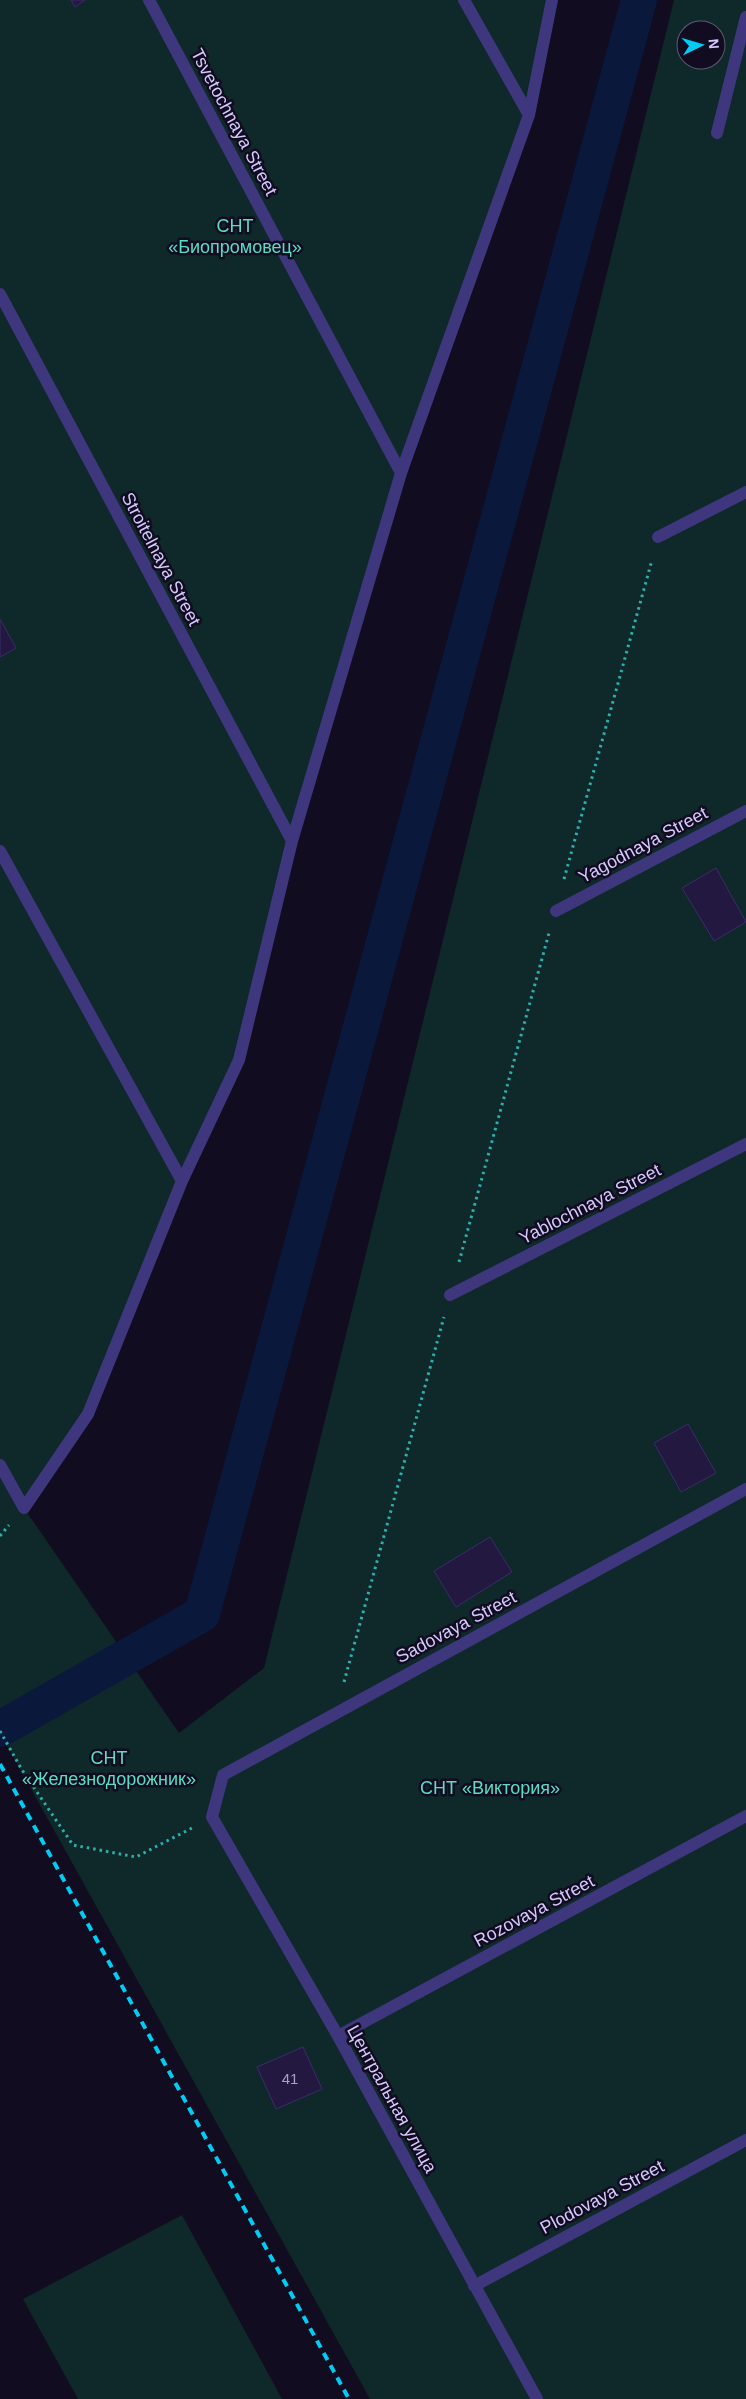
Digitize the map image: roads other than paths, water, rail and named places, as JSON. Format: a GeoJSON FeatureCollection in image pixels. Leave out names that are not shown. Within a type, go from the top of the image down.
{"type":"FeatureCollection","features":[{"type":"Feature","properties":{"kind":"street","name":"Tsvetochnaya Street"},"geometry":{"type":"LineString","coordinates":[[149,0],[401,473]]}},
{"type":"Feature","properties":{"kind":"street"},"geometry":{"type":"LineString","coordinates":[[464,0],[529,115]]}},
{"type":"Feature","properties":{"kind":"street"},"geometry":{"type":"LineString","coordinates":[[0,1465],[24,1508],[88,1414],[182,1181],[238,1060],[292,841],[401,473],[529,115],[552,0]]}},
{"type":"Feature","properties":{"kind":"street"},"geometry":{"type":"LineString","coordinates":[[717,133],[746,17]]}},
{"type":"Feature","properties":{"kind":"street","name":"Stroitelnaya Street"},"geometry":{"type":"LineString","coordinates":[[0,294],[292,841]]}},
{"type":"Feature","properties":{"kind":"street"},"geometry":{"type":"LineString","coordinates":[[658,537],[746,492]]}},
{"type":"Feature","properties":{"kind":"street","name":"Yagodnaya Street"},"geometry":{"type":"LineString","coordinates":[[556,911],[746,810]]}},
{"type":"Feature","properties":{"kind":"street"},"geometry":{"type":"LineString","coordinates":[[0,851],[182,1181]]}},
{"type":"Feature","properties":{"kind":"street","name":"Yablochnaya Street"},"geometry":{"type":"LineString","coordinates":[[450,1295],[746,1144]]}},
{"type":"Feature","properties":{"kind":"street","name":"Sadovaya Street"},"geometry":{"type":"LineString","coordinates":[[212,1817],[223,1775],[746,1489]]}},
{"type":"Feature","properties":{"kind":"street","name":"Rozovaya Street"},"geometry":{"type":"LineString","coordinates":[[338,2036],[746,1816]]}},
{"type":"Feature","properties":{"kind":"street","name":"Центральная улица"},"geometry":{"type":"LineString","coordinates":[[212,1817],[338,2036],[537,2399]]}},
{"type":"Feature","properties":{"kind":"street","name":"Plodovaya Street"},"geometry":{"type":"LineString","coordinates":[[474,2286],[746,2140]]}},
{"type":"Feature","properties":{"kind":"waterway"},"geometry":{"type":"LineString","coordinates":[[0,1729],[202,1614],[639,0]]}},
{"type":"Feature","properties":{"kind":"railway"},"geometry":{"type":"LineString","coordinates":[[0,1764],[349,2399]]}},
{"type":"Feature","properties":{"kind":"park label","name":"СНТ «Биопромовец»"},"geometry":{"type":"Point","coordinates":[235,236]}},
{"type":"Feature","properties":{"kind":"park label","name":"СНТ «Железнодорожник»"},"geometry":{"type":"Point","coordinates":[109,1768]}},
{"type":"Feature","properties":{"kind":"park label","name":"СНТ «Виктория»"},"geometry":{"type":"Point","coordinates":[490,1788]}}]}
